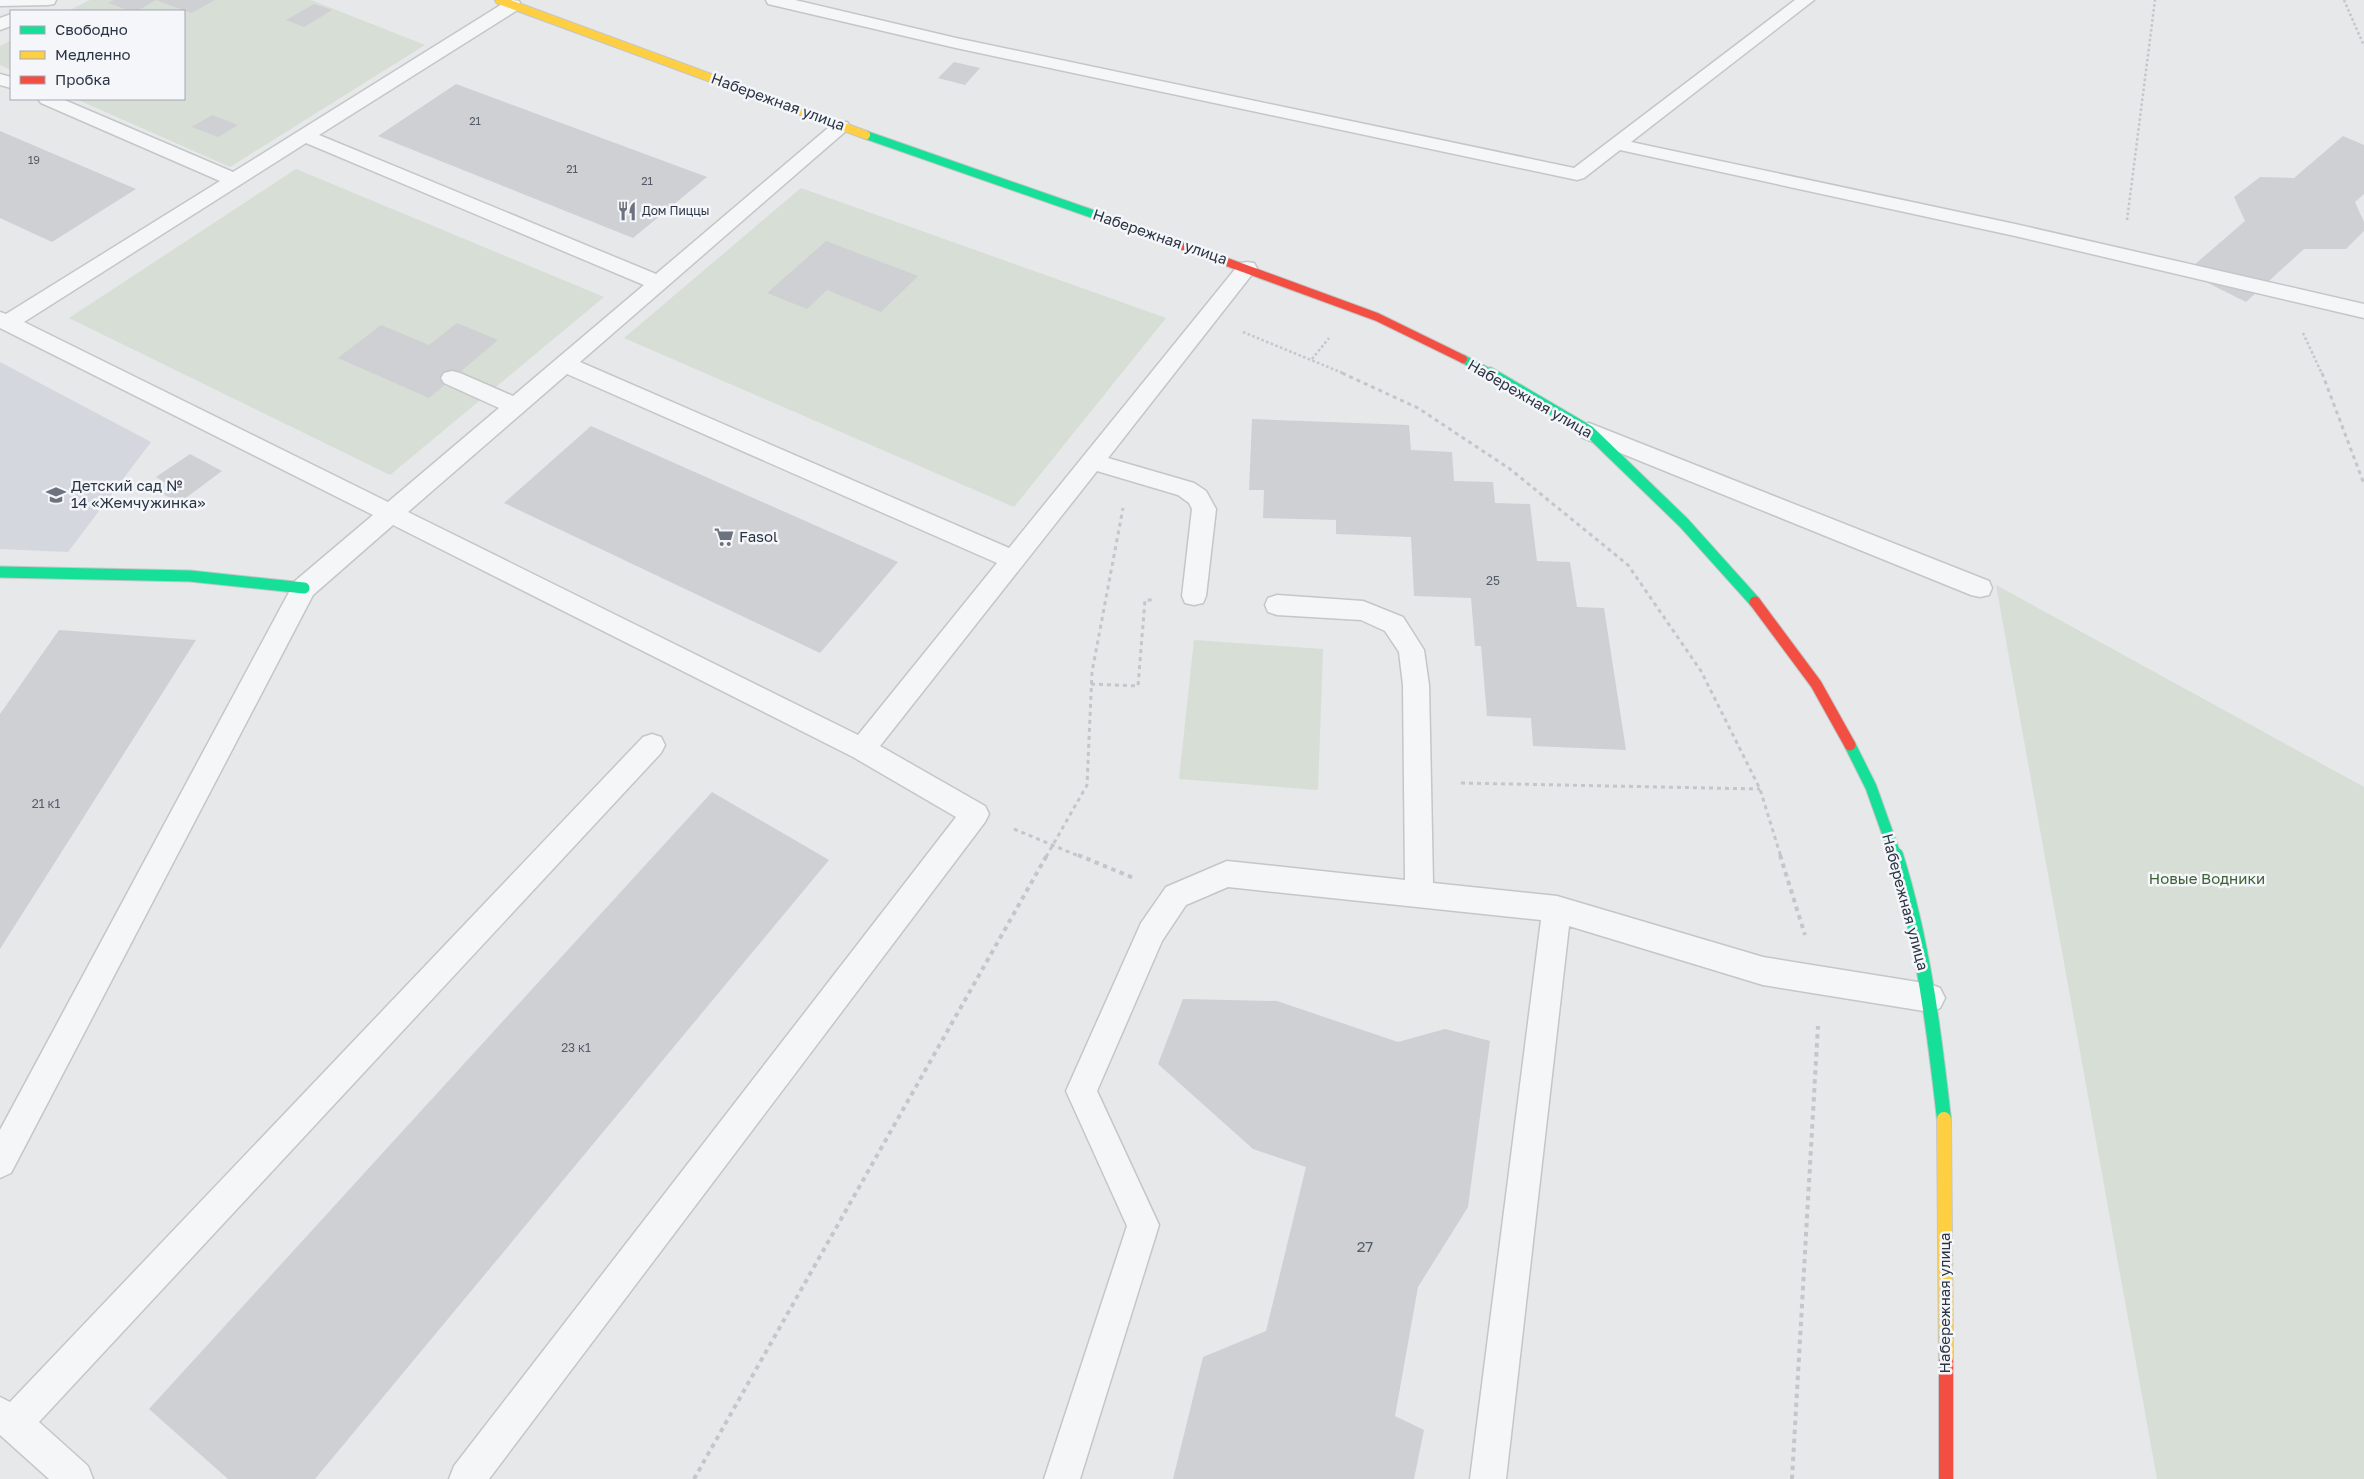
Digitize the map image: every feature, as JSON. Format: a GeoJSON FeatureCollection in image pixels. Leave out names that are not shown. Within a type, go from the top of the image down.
{"type":"FeatureCollection","features":[{"type":"Feature","properties":{"kind":"street","name":"Набережная улица"},"geometry":{"type":"LineString","coordinates":[[506,3],[841,126],[1247,268],[1377,318],[1496,376],[1590,431],[1684,523],[1748,593],[1816,684],[1864,769],[1897,856],[1930,998],[1945,1125],[1946,1479]]}},
{"type":"Feature","properties":{"kind":"street"},"geometry":{"type":"LineString","coordinates":[[1,573],[190,576],[304,588]]}},
{"type":"Feature","properties":{"kind":"lane"},"geometry":{"type":"LineString","coordinates":[[0,1],[49,0]]}},
{"type":"Feature","properties":{"kind":"lane"},"geometry":{"type":"LineString","coordinates":[[29,10],[49,0]]}},
{"type":"Feature","properties":{"kind":"lane"},"geometry":{"type":"LineString","coordinates":[[774,0],[956,43],[1577,174],[1806,0]]}},
{"type":"Feature","properties":{"kind":"lane"},"geometry":{"type":"LineString","coordinates":[[4,321],[235,180],[506,3]]}},
{"type":"Feature","properties":{"kind":"lane"},"geometry":{"type":"LineString","coordinates":[[49,100],[235,180]]}},
{"type":"Feature","properties":{"kind":"lane"},"geometry":{"type":"LineString","coordinates":[[0,1162],[304,588],[841,126]]}},
{"type":"Feature","properties":{"kind":"lane"},"geometry":{"type":"LineString","coordinates":[[304,136],[658,283]]}},
{"type":"Feature","properties":{"kind":"lane"},"geometry":{"type":"LineString","coordinates":[[1616,144],[2123,255],[2364,311]]}},
{"type":"Feature","properties":{"kind":"lane"},"geometry":{"type":"LineString","coordinates":[[862,748],[1247,268]]}},
{"type":"Feature","properties":{"kind":"lane"},"geometry":{"type":"LineString","coordinates":[[4,321],[862,748],[975,814],[467,1479]]}},
{"type":"Feature","properties":{"kind":"lane"},"geometry":{"type":"LineString","coordinates":[[564,364],[1013,560]]}},
{"type":"Feature","properties":{"kind":"lane"},"geometry":{"type":"LineString","coordinates":[[452,378],[515,406]]}},
{"type":"Feature","properties":{"kind":"lane"},"geometry":{"type":"LineString","coordinates":[[1590,431],[1980,588]]}},
{"type":"Feature","properties":{"kind":"lane"},"geometry":{"type":"LineString","coordinates":[[1092,461],[1186,489],[1198,497],[1204,509],[1194,596]]}},
{"type":"Feature","properties":{"kind":"lane"},"geometry":{"type":"LineString","coordinates":[[1277,605],[1363,611],[1394,624],[1411,650],[1416,685],[1419,893]]}},
{"type":"Feature","properties":{"kind":"lane"},"geometry":{"type":"LineString","coordinates":[[75,1479],[7,1419],[652,745]]}},
{"type":"Feature","properties":{"kind":"lane"},"geometry":{"type":"LineString","coordinates":[[1062,1479],[1143,1225],[1081,1091],[1151,932],[1176,896],[1227,874],[1557,909],[1763,971],[1930,998]]}},
{"type":"Feature","properties":{"kind":"lane"},"geometry":{"type":"LineString","coordinates":[[1488,1479],[1557,909]]}},
{"type":"Feature","properties":{"kind":"path"},"geometry":{"type":"LineString","coordinates":[[2123,255],[2155,0]]}},
{"type":"Feature","properties":{"kind":"path"},"geometry":{"type":"LineString","coordinates":[[2344,0],[2364,46]]}},
{"type":"Feature","properties":{"kind":"path"},"geometry":{"type":"LineString","coordinates":[[2300,329],[2317,361],[2364,484]]}},
{"type":"Feature","properties":{"kind":"path"},"geometry":{"type":"LineString","coordinates":[[1241,331],[1312,358],[1418,408],[1510,470],[1628,565],[1701,671],[1760,789],[1807,940]]}},
{"type":"Feature","properties":{"kind":"path"},"geometry":{"type":"LineString","coordinates":[[1312,358],[1331,335]]}},
{"type":"Feature","properties":{"kind":"path"},"geometry":{"type":"LineString","coordinates":[[694,1479],[1087,785],[1092,684],[1118,532],[1131,473]]}},
{"type":"Feature","properties":{"kind":"path"},"geometry":{"type":"LineString","coordinates":[[1092,684],[1138,686],[1145,600],[1160,600]]}},
{"type":"Feature","properties":{"kind":"path"},"geometry":{"type":"LineString","coordinates":[[1458,782],[1760,789]]}},
{"type":"Feature","properties":{"kind":"path"},"geometry":{"type":"LineString","coordinates":[[1052,844],[1176,896]]}},
{"type":"Feature","properties":{"kind":"path"},"geometry":{"type":"LineString","coordinates":[[1792,1479],[1818,1026]]}},
{"type":"Feature","properties":{"kind":"shaded area","name":"Детский сад № 14 «Жемчужинка»"},"geometry":{"type":"Polygon","coordinates":[[[0,362],[151,442],[68,552],[0,549],[0,362]]]}},
{"type":"Feature","properties":{"kind":"green space"},"geometry":{"type":"Polygon","coordinates":[[[90,0],[311,0],[425,45],[230,167],[78,100],[185,100],[185,10],[70,10],[90,0]]]}},
{"type":"Feature","properties":{"kind":"green space"},"geometry":{"type":"Polygon","coordinates":[[[10,41],[10,70],[0,65],[0,46],[10,41]]]}},
{"type":"Feature","properties":{"kind":"green space"},"geometry":{"type":"Polygon","coordinates":[[[296,169],[604,297],[390,475],[69,318],[296,169]]]}},
{"type":"Feature","properties":{"kind":"green space"},"geometry":{"type":"Polygon","coordinates":[[[801,188],[1166,318],[1014,507],[624,338],[801,188]]]}},
{"type":"Feature","properties":{"kind":"green space","name":"Новые Водники"},"geometry":{"type":"Polygon","coordinates":[[[1996,585],[2364,787],[2364,1479],[2157,1479],[1996,585]]]}},
{"type":"Feature","properties":{"kind":"green space"},"geometry":{"type":"Polygon","coordinates":[[[1194,640],[1323,649],[1318,790],[1179,779],[1194,640]]]}},
{"type":"Feature","properties":{"kind":"building"},"geometry":{"type":"Polygon","coordinates":[[[114,0],[156,0],[139,10],[128,10],[108,3],[114,0]]]}},
{"type":"Feature","properties":{"kind":"building"},"geometry":{"type":"Polygon","coordinates":[[[156,0],[215,0],[191,13],[156,0]]]}},
{"type":"Feature","properties":{"kind":"building"},"geometry":{"type":"Polygon","coordinates":[[[314,4],[332,10],[304,27],[286,20],[314,4]]]}},
{"type":"Feature","properties":{"kind":"building"},"geometry":{"type":"Polygon","coordinates":[[[954,62],[980,68],[965,85],[938,78],[954,62]]]}},
{"type":"Feature","properties":{"kind":"building"},"geometry":{"type":"Polygon","coordinates":[[[456,84],[707,177],[633,238],[378,136],[456,84]]]}},
{"type":"Feature","properties":{"kind":"building"},"geometry":{"type":"Polygon","coordinates":[[[212,115],[238,125],[218,137],[192,127],[212,115]]]}},
{"type":"Feature","properties":{"kind":"building"},"geometry":{"type":"Polygon","coordinates":[[[0,131],[136,189],[52,242],[0,218],[0,131]]]}},
{"type":"Feature","properties":{"kind":"building"},"geometry":{"type":"Polygon","coordinates":[[[2343,136],[2364,145],[2364,194],[2355,202],[2364,222],[2364,231],[2346,249],[2304,249],[2246,302],[2186,272],[2245,221],[2234,197],[2260,177],[2294,178],[2343,136]]]}},
{"type":"Feature","properties":{"kind":"building"},"geometry":{"type":"Polygon","coordinates":[[[826,241],[918,276],[881,312],[827,290],[807,309],[767,293],[826,241]]]}},
{"type":"Feature","properties":{"kind":"building"},"geometry":{"type":"Polygon","coordinates":[[[457,323],[498,340],[429,398],[338,358],[381,325],[429,345],[457,323]]]}},
{"type":"Feature","properties":{"kind":"building"},"geometry":{"type":"Polygon","coordinates":[[[1252,419],[1409,425],[1411,450],[1452,452],[1454,481],[1493,482],[1495,503],[1530,504],[1537,561],[1570,562],[1577,607],[1604,608],[1626,750],[1533,746],[1531,718],[1487,716],[1481,646],[1475,646],[1471,598],[1414,596],[1411,537],[1336,534],[1336,520],[1263,518],[1264,490],[1249,490],[1252,419]]]}},
{"type":"Feature","properties":{"kind":"building"},"geometry":{"type":"Polygon","coordinates":[[[591,426],[898,562],[820,653],[504,503],[591,426]]]}},
{"type":"Feature","properties":{"kind":"building"},"geometry":{"type":"Polygon","coordinates":[[[190,454],[222,471],[179,503],[163,494],[172,487],[156,477],[190,454]]]}},
{"type":"Feature","properties":{"kind":"building"},"geometry":{"type":"Polygon","coordinates":[[[59,630],[196,640],[0,949],[0,714],[59,630]]]}},
{"type":"Feature","properties":{"kind":"building"},"geometry":{"type":"Polygon","coordinates":[[[712,792],[829,860],[315,1479],[228,1479],[149,1409],[712,792]]]}},
{"type":"Feature","properties":{"kind":"building"},"geometry":{"type":"Polygon","coordinates":[[[1183,999],[1277,1001],[1398,1042],[1445,1029],[1490,1041],[1468,1207],[1418,1287],[1395,1416],[1424,1430],[1414,1479],[1173,1479],[1203,1357],[1266,1331],[1306,1167],[1253,1149],[1158,1064],[1183,999]]]}},
{"type":"Feature","properties":{"kind":"traffic: fast"},"geometry":{"type":"LineString","coordinates":[[866,135],[1153,235]]}},
{"type":"Feature","properties":{"kind":"traffic: fast"},"geometry":{"type":"LineString","coordinates":[[1463,359],[1496,376],[1589,431],[1684,523],[1755,602]]}},
{"type":"Feature","properties":{"kind":"traffic: fast"},"geometry":{"type":"LineString","coordinates":[[0,572],[190,576],[304,588]]}},
{"type":"Feature","properties":{"kind":"traffic: fast"},"geometry":{"type":"LineString","coordinates":[[1850,745],[1871,787],[1889,832],[1915,926],[1932,1024],[1944,1119]]}},
{"type":"Feature","properties":{"kind":"traffic: slow"},"geometry":{"type":"LineString","coordinates":[[499,0],[866,135]]}},
{"type":"Feature","properties":{"kind":"traffic: slow"},"geometry":{"type":"LineString","coordinates":[[1944,1119],[1946,1361]]}},
{"type":"Feature","properties":{"kind":"traffic: jam"},"geometry":{"type":"LineString","coordinates":[[1153,235],[1377,317],[1463,359]]}},
{"type":"Feature","properties":{"kind":"traffic: jam"},"geometry":{"type":"LineString","coordinates":[[1755,602],[1816,684],[1850,745]]}},
{"type":"Feature","properties":{"kind":"traffic: jam"},"geometry":{"type":"LineString","coordinates":[[1946,1361],[1946,1479]]}},
{"type":"Feature","properties":{"kind":"place","name":"Дом Пиццы"},"geometry":{"type":"Point","coordinates":[627,211]}},
{"type":"Feature","properties":{"kind":"place","name":"Детский сад № 14 «Жемчужинка»"},"geometry":{"type":"Point","coordinates":[56,495]}},
{"type":"Feature","properties":{"kind":"place","name":"Fasol"},"geometry":{"type":"Point","coordinates":[724,537]}}]}
